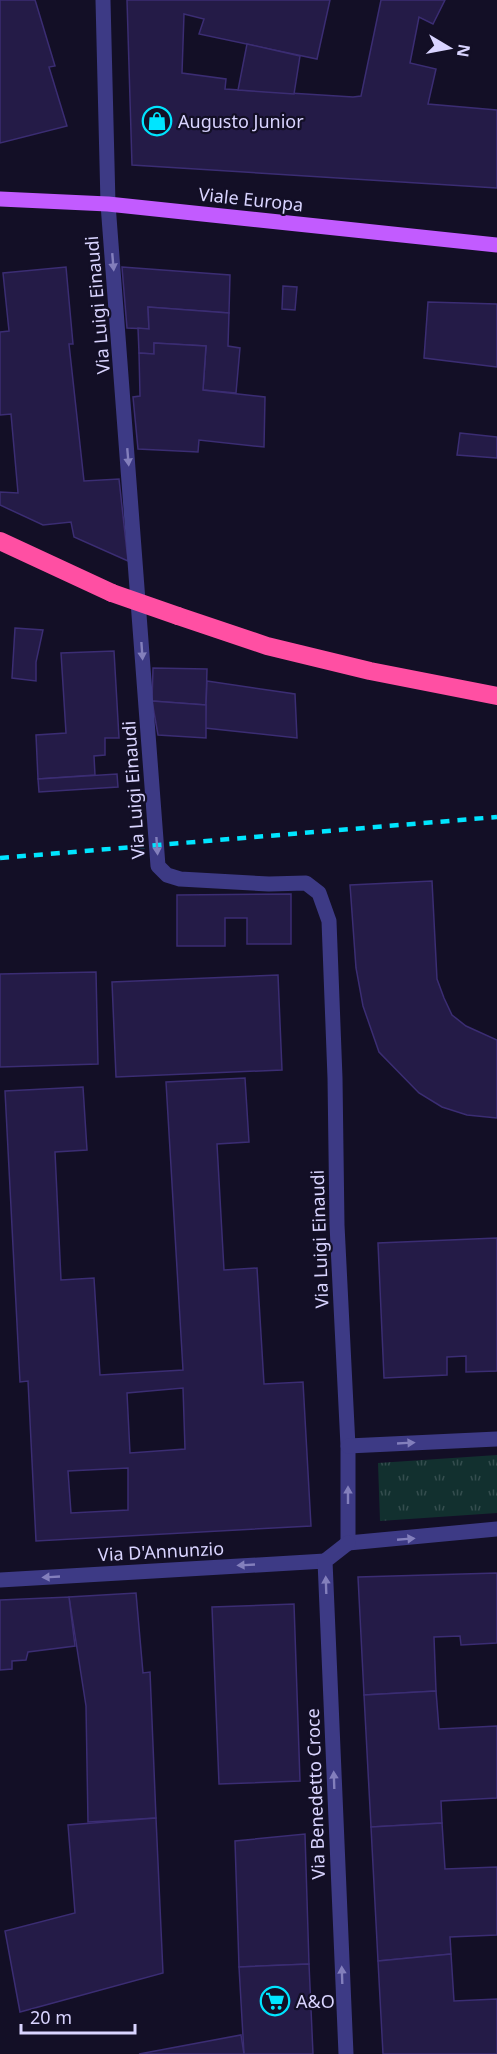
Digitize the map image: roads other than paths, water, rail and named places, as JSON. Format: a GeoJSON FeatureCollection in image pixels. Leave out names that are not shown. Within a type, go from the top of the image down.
{"type":"FeatureCollection","features":[{"type":"Feature","properties":{"kind":"highway"},"geometry":{"type":"LineString","coordinates":[[0,541],[112,592],[278,649],[370,671],[497,696]]}},
{"type":"Feature","properties":{"kind":"main road","name":"Viale Europa"},"geometry":{"type":"LineString","coordinates":[[0,199],[108,204],[497,245]]}},
{"type":"Feature","properties":{"kind":"street"},"geometry":{"type":"LineString","coordinates":[[103,0],[108,204]]}},
{"type":"Feature","properties":{"kind":"street","name":"Via Luigi Einaudi"},"geometry":{"type":"LineString","coordinates":[[108,204],[158,866],[167,875],[180,879],[269,884],[306,883],[320,893],[329,921],[335,1078],[337,1225],[348,1446]]}},
{"type":"Feature","properties":{"kind":"street"},"geometry":{"type":"LineString","coordinates":[[348,1543],[348,1446],[497,1439]]}},
{"type":"Feature","properties":{"kind":"street"},"geometry":{"type":"LineString","coordinates":[[325,1561],[348,1543],[497,1529]]}},
{"type":"Feature","properties":{"kind":"street","name":"Via D'Annunzio"},"geometry":{"type":"LineString","coordinates":[[0,1580],[325,1561]]}},
{"type":"Feature","properties":{"kind":"street","name":"Via Benedetto Croce"},"geometry":{"type":"LineString","coordinates":[[325,1561],[346,2054]]}},
{"type":"Feature","properties":{"kind":"railway"},"geometry":{"type":"LineString","coordinates":[[0,858],[497,817]]}},
{"type":"Feature","properties":{"kind":"place","name":"Augusto Junior"},"geometry":{"type":"Point","coordinates":[157,121]}},
{"type":"Feature","properties":{"kind":"place","name":"A&O"},"geometry":{"type":"Point","coordinates":[275,2001]}}]}
